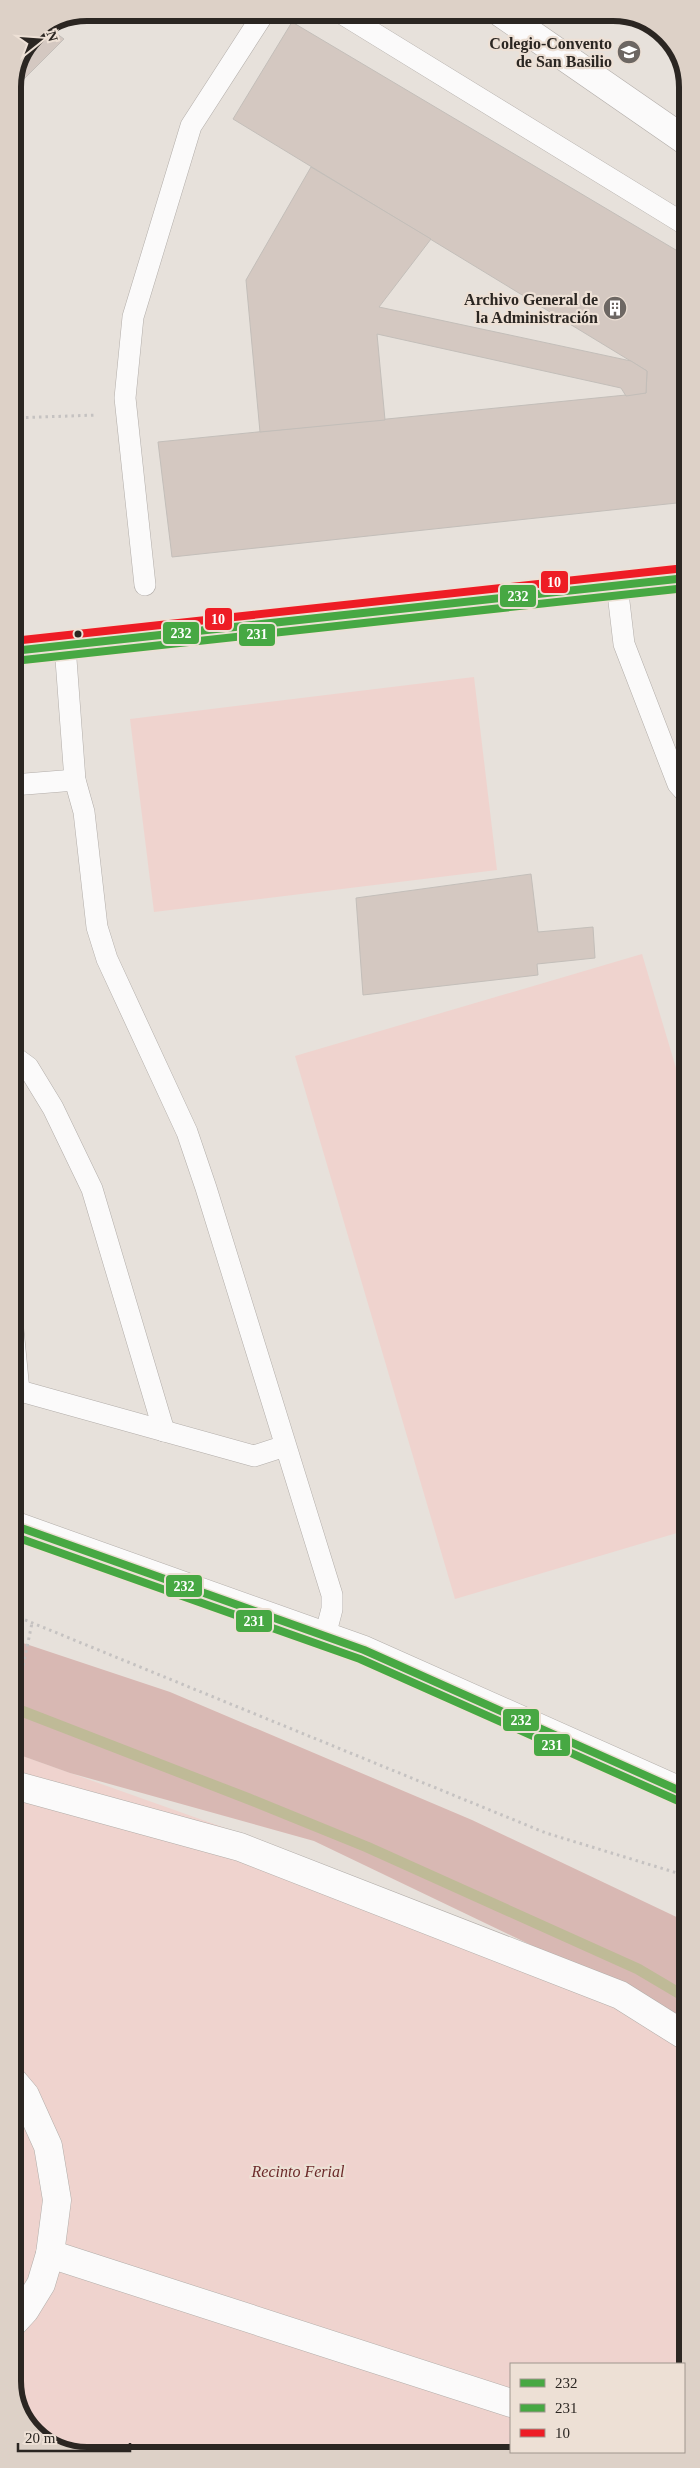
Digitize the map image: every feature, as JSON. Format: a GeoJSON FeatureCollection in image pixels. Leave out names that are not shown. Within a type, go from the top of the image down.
{"type":"FeatureCollection","features":[{"type":"Feature","properties":{"kind":"street"},"geometry":{"type":"LineString","coordinates":[[513,21],[679,136]]}},
{"type":"Feature","properties":{"kind":"street"},"geometry":{"type":"LineString","coordinates":[[21,650],[679,579]]}},
{"type":"Feature","properties":{"kind":"street"},"geometry":{"type":"LineString","coordinates":[[21,1528],[364,1650],[679,1790]]}},
{"type":"Feature","properties":{"kind":"street"},"geometry":{"type":"LineString","coordinates":[[21,1787],[248,1850],[620,1995],[679,2032]]}},
{"type":"Feature","properties":{"kind":"street"},"geometry":{"type":"LineString","coordinates":[[21,2091],[48,2146],[57,2200],[50,2254],[41,2284],[21,2314]]}},
{"type":"Feature","properties":{"kind":"street"},"geometry":{"type":"LineString","coordinates":[[50,2254],[510,2404]]}},
{"type":"Feature","properties":{"kind":"lane"},"geometry":{"type":"LineString","coordinates":[[145,585],[126,398],[132,316],[191,126],[259,21]]}},
{"type":"Feature","properties":{"kind":"lane"},"geometry":{"type":"LineString","coordinates":[[354,21],[679,221]]}},
{"type":"Feature","properties":{"kind":"lane"},"geometry":{"type":"LineString","coordinates":[[617,586],[624,644],[679,785]]}},
{"type":"Feature","properties":{"kind":"lane"},"geometry":{"type":"LineString","coordinates":[[65,646],[75,780],[84,812],[97,927],[107,958],[187,1132],[332,1595],[332,1609],[325,1636]]}},
{"type":"Feature","properties":{"kind":"lane"},"geometry":{"type":"LineString","coordinates":[[21,784],[75,780]]}},
{"type":"Feature","properties":{"kind":"lane"},"geometry":{"type":"LineString","coordinates":[[21,1062],[28,1067],[53,1108],[92,1189],[164,1431]]}},
{"type":"Feature","properties":{"kind":"lane"},"geometry":{"type":"LineString","coordinates":[[21,1391],[254,1456],[285,1446]]}},
{"type":"Feature","properties":{"kind":"path"},"geometry":{"type":"LineString","coordinates":[[21,418],[127,414]]}},
{"type":"Feature","properties":{"kind":"path"},"geometry":{"type":"LineString","coordinates":[[21,1618],[546,1833],[679,1874]]}},
{"type":"Feature","properties":{"kind":"path"},"geometry":{"type":"LineString","coordinates":[[21,1678],[32,1623]]}},
{"type":"Feature","properties":{"kind":"green space"},"geometry":{"type":"Polygon","coordinates":[[[474,677],[497,870],[154,912],[130,719],[474,677]]]}},
{"type":"Feature","properties":{"kind":"green space"},"geometry":{"type":"Polygon","coordinates":[[[642,954],[679,1078],[679,1532],[455,1599],[295,1056],[642,954]]]}},
{"type":"Feature","properties":{"kind":"green space","name":"Recinto Ferial"},"geometry":{"type":"Polygon","coordinates":[[[21,1755],[242,1834],[616,2003],[679,2047],[679,2363],[510,2363],[510,2447],[83,2447],[70,2445],[54,2438],[30,2414],[26,2406],[21,2381],[21,1755]]]}},
{"type":"Feature","properties":{"kind":"shaded area"},"geometry":{"type":"Polygon","coordinates":[[[21,1642],[170,1692],[472,1820],[679,1918],[679,2023],[629,1992],[314,1841],[70,1773],[21,1756],[21,1642]]]}},
{"type":"Feature","properties":{"kind":"building","name":"Archivo General de la Administración"},"geometry":{"type":"Polygon","coordinates":[[[292,22],[679,252],[679,503],[172,557],[158,442],[646,393],[647,371],[233,119],[292,22]]]}},
{"type":"Feature","properties":{"kind":"building"},"geometry":{"type":"Polygon","coordinates":[[[53,31],[64,39],[22,81],[26,62],[32,50],[50,32],[53,31]]]}},
{"type":"Feature","properties":{"kind":"building"},"geometry":{"type":"Polygon","coordinates":[[[311,167],[431,239],[379,307],[631,361],[647,371],[646,393],[626,396],[621,388],[377,334],[385,420],[260,432],[246,280],[311,167]]]}},
{"type":"Feature","properties":{"kind":"building"},"geometry":{"type":"Polygon","coordinates":[[[531,874],[538,932],[593,927],[595,958],[537,964],[538,975],[363,995],[356,898],[531,874]]]}},
{"type":"Feature","properties":{"kind":"waterway"},"geometry":{"type":"LineString","coordinates":[[21,1711],[367,1847],[638,1969],[679,1993]]}},
{"type":"Feature","properties":{"kind":"transit line","name":"10"},"geometry":{"type":"LineString","coordinates":[[21,640],[679,569]]}},
{"type":"Feature","properties":{"kind":"transit line","name":"232"},"geometry":{"type":"LineString","coordinates":[[21,650],[679,579]]}},
{"type":"Feature","properties":{"kind":"transit line","name":"231"},"geometry":{"type":"LineString","coordinates":[[21,660],[679,589]]}},
{"type":"Feature","properties":{"kind":"transit line","name":"232"},"geometry":{"type":"LineString","coordinates":[[21,1528],[364,1650],[679,1790]]}},
{"type":"Feature","properties":{"kind":"transit line","name":"231"},"geometry":{"type":"LineString","coordinates":[[21,1539],[360,1659],[679,1801]]}},
{"type":"Feature","properties":{"kind":"place","name":"Colegio-Convento de San Basilio"},"geometry":{"type":"Point","coordinates":[629,52]}},
{"type":"Feature","properties":{"kind":"place","name":"Archivo General de la Administración"},"geometry":{"type":"Point","coordinates":[615,308]}}]}
